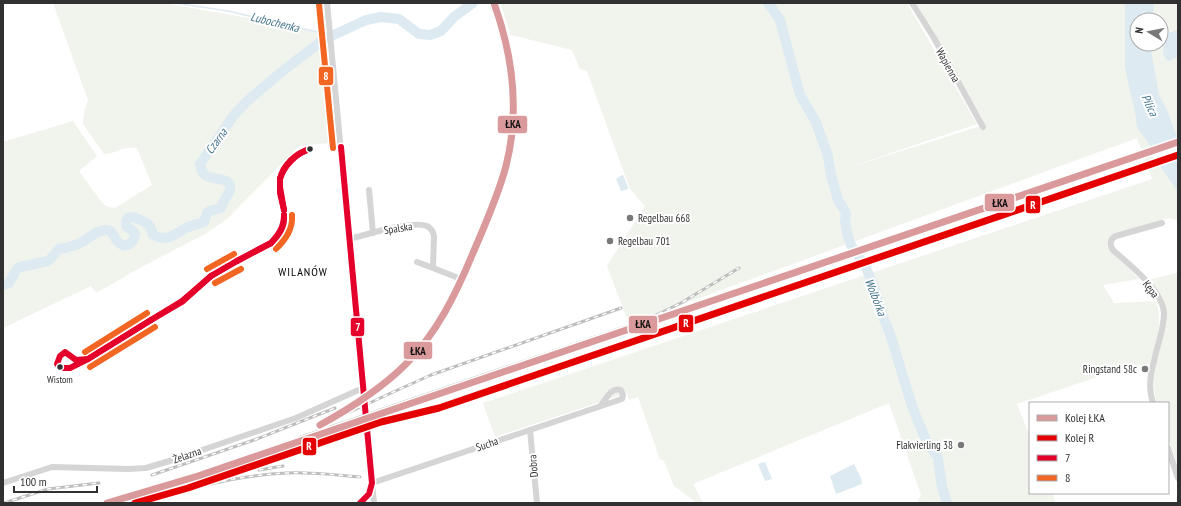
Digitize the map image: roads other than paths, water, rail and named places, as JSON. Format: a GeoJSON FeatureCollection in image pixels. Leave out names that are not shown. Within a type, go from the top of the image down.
{"type":"FeatureCollection","features":[{"type":"Feature","properties":{"kind":"street"},"geometry":{"type":"LineString","coordinates":[[327,3],[374,503]]}},
{"type":"Feature","properties":{"kind":"street","name":"Wapienna"},"geometry":{"type":"LineString","coordinates":[[912,3],[934,38],[983,127]]}},
{"type":"Feature","properties":{"kind":"street","name":"Spalska"},"geometry":{"type":"LineString","coordinates":[[369,190],[373,233]]}},
{"type":"Feature","properties":{"kind":"street","name":"Kępa"},"geometry":{"type":"LineString","coordinates":[[1153,402],[1150,378],[1163,322],[1164,312],[1162,304],[1152,288],[1113,250],[1110,246],[1110,242],[1112,238],[1116,236],[1162,223]]}},
{"type":"Feature","properties":{"kind":"street","name":"Spalska"},"geometry":{"type":"LineString","coordinates":[[349,239],[397,226],[427,226],[433,231],[434,236],[433,268]]}},
{"type":"Feature","properties":{"kind":"street"},"geometry":{"type":"LineString","coordinates":[[417,262],[456,277]]}},
{"type":"Feature","properties":{"kind":"street","name":"Żelazna"},"geometry":{"type":"LineString","coordinates":[[3,483],[52,467],[146,468],[296,418],[363,388]]}},
{"type":"Feature","properties":{"kind":"street","name":"Sucha"},"geometry":{"type":"LineString","coordinates":[[372,483],[601,405]]}},
{"type":"Feature","properties":{"kind":"street","name":"Dobra"},"geometry":{"type":"LineString","coordinates":[[530,430],[537,503]]}},
{"type":"Feature","properties":{"kind":"street"},"geometry":{"type":"LineString","coordinates":[[1169,451],[1178,478]]}},
{"type":"Feature","properties":{"kind":"street"},"geometry":{"type":"LineString","coordinates":[[360,503],[369,494],[372,483]]}},
{"type":"Feature","properties":{"kind":"water","name":"Pilica"},"geometry":{"type":"Polygon","coordinates":[[[1125,3],[1154,3],[1153,12],[1129,12],[1129,52],[1151,52],[1159,95],[1167,110],[1178,140],[1178,192],[1156,160],[1149,144],[1137,127],[1125,66],[1125,3]]]}},
{"type":"Feature","properties":{"kind":"water"},"geometry":{"type":"Polygon","coordinates":[[[1178,28],[1178,57],[1168,61],[1164,56],[1163,52],[1169,52],[1169,33],[1177,30],[1178,28]]]}},
{"type":"Feature","properties":{"kind":"water"},"geometry":{"type":"Polygon","coordinates":[[[622,175],[628,189],[621,191],[616,179],[622,175]]]}},
{"type":"Feature","properties":{"kind":"water"},"geometry":{"type":"Polygon","coordinates":[[[765,462],[772,479],[765,481],[758,464],[765,462]]]}},
{"type":"Feature","properties":{"kind":"water"},"geometry":{"type":"Polygon","coordinates":[[[854,464],[861,478],[862,484],[836,494],[830,476],[854,464]]]}},
{"type":"Feature","properties":{"kind":"waterway","name":"Lubochenka"},"geometry":{"type":"LineString","coordinates":[[175,3],[228,11],[317,32],[323,40]]}},
{"type":"Feature","properties":{"kind":"waterway","name":"Czarna"},"geometry":{"type":"LineString","coordinates":[[3,285],[9,283],[17,269],[20,267],[48,261],[59,249],[80,243],[100,231],[110,231],[122,245],[130,244],[135,234],[126,226],[126,221],[128,218],[134,217],[146,223],[152,230],[153,235],[163,238],[167,238],[188,227],[204,222],[207,213],[221,208],[230,191],[230,186],[225,181],[205,175],[200,164],[234,115],[247,101],[284,70],[323,40],[366,20],[381,17],[399,19],[419,34],[430,35],[441,31],[454,17],[473,3]]}},
{"type":"Feature","properties":{"kind":"waterway","name":"Wolbórka"},"geometry":{"type":"LineString","coordinates":[[768,3],[780,20],[800,95],[816,122],[828,156],[831,175],[838,200],[846,215],[845,222],[848,237],[851,245],[865,266],[874,286],[913,409],[926,440],[938,458],[942,487],[947,503]]}},
{"type":"Feature","properties":{"kind":"railway"},"geometry":{"type":"LineString","coordinates":[[301,437],[648,319],[681,303],[739,268]]}},
{"type":"Feature","properties":{"kind":"railway"},"geometry":{"type":"LineString","coordinates":[[326,423],[431,375],[621,308]]}},
{"type":"Feature","properties":{"kind":"railway"},"geometry":{"type":"LineString","coordinates":[[152,475],[254,440],[335,408]]}},
{"type":"Feature","properties":{"kind":"railway"},"geometry":{"type":"LineString","coordinates":[[259,470],[283,466]]}},
{"type":"Feature","properties":{"kind":"railway"},"geometry":{"type":"LineString","coordinates":[[153,501],[219,482],[270,474],[296,473],[360,477]]}},
{"type":"Feature","properties":{"kind":"railway"},"geometry":{"type":"LineString","coordinates":[[4,503],[48,489],[99,483]]}},
{"type":"Feature","properties":{"kind":"rail line","name":"ŁKA"},"geometry":{"type":"LineString","coordinates":[[320,425],[376,390],[406,364],[417,352],[436,326],[453,298],[487,221],[506,166],[513,125],[510,63],[501,23],[494,3]]}},
{"type":"Feature","properties":{"kind":"rail line","name":"ŁKA"},"geometry":{"type":"LineString","coordinates":[[107,503],[198,476],[1178,142]]}},
{"type":"Feature","properties":{"kind":"rail line","name":"R"},"geometry":{"type":"LineString","coordinates":[[135,503],[188,488],[381,422],[439,408],[1178,155]]}},
{"type":"Feature","properties":{"kind":"place","name":"Regelbau 668"},"geometry":{"type":"Point","coordinates":[630,218]}},
{"type":"Feature","properties":{"kind":"place","name":"Regelbau 701"},"geometry":{"type":"Point","coordinates":[610,241]}},
{"type":"Feature","properties":{"kind":"place","name":"Wistom"},"geometry":{"type":"Point","coordinates":[60,367]}},
{"type":"Feature","properties":{"kind":"place","name":"Ringstand 58c"},"geometry":{"type":"Point","coordinates":[1145,369]}},
{"type":"Feature","properties":{"kind":"place","name":"Flakvierling 38"},"geometry":{"type":"Point","coordinates":[961,445]}},
{"type":"Feature","properties":{"kind":"district","name":"WILANÓW"},"geometry":{"type":"Point","coordinates":[303,271]}}]}
